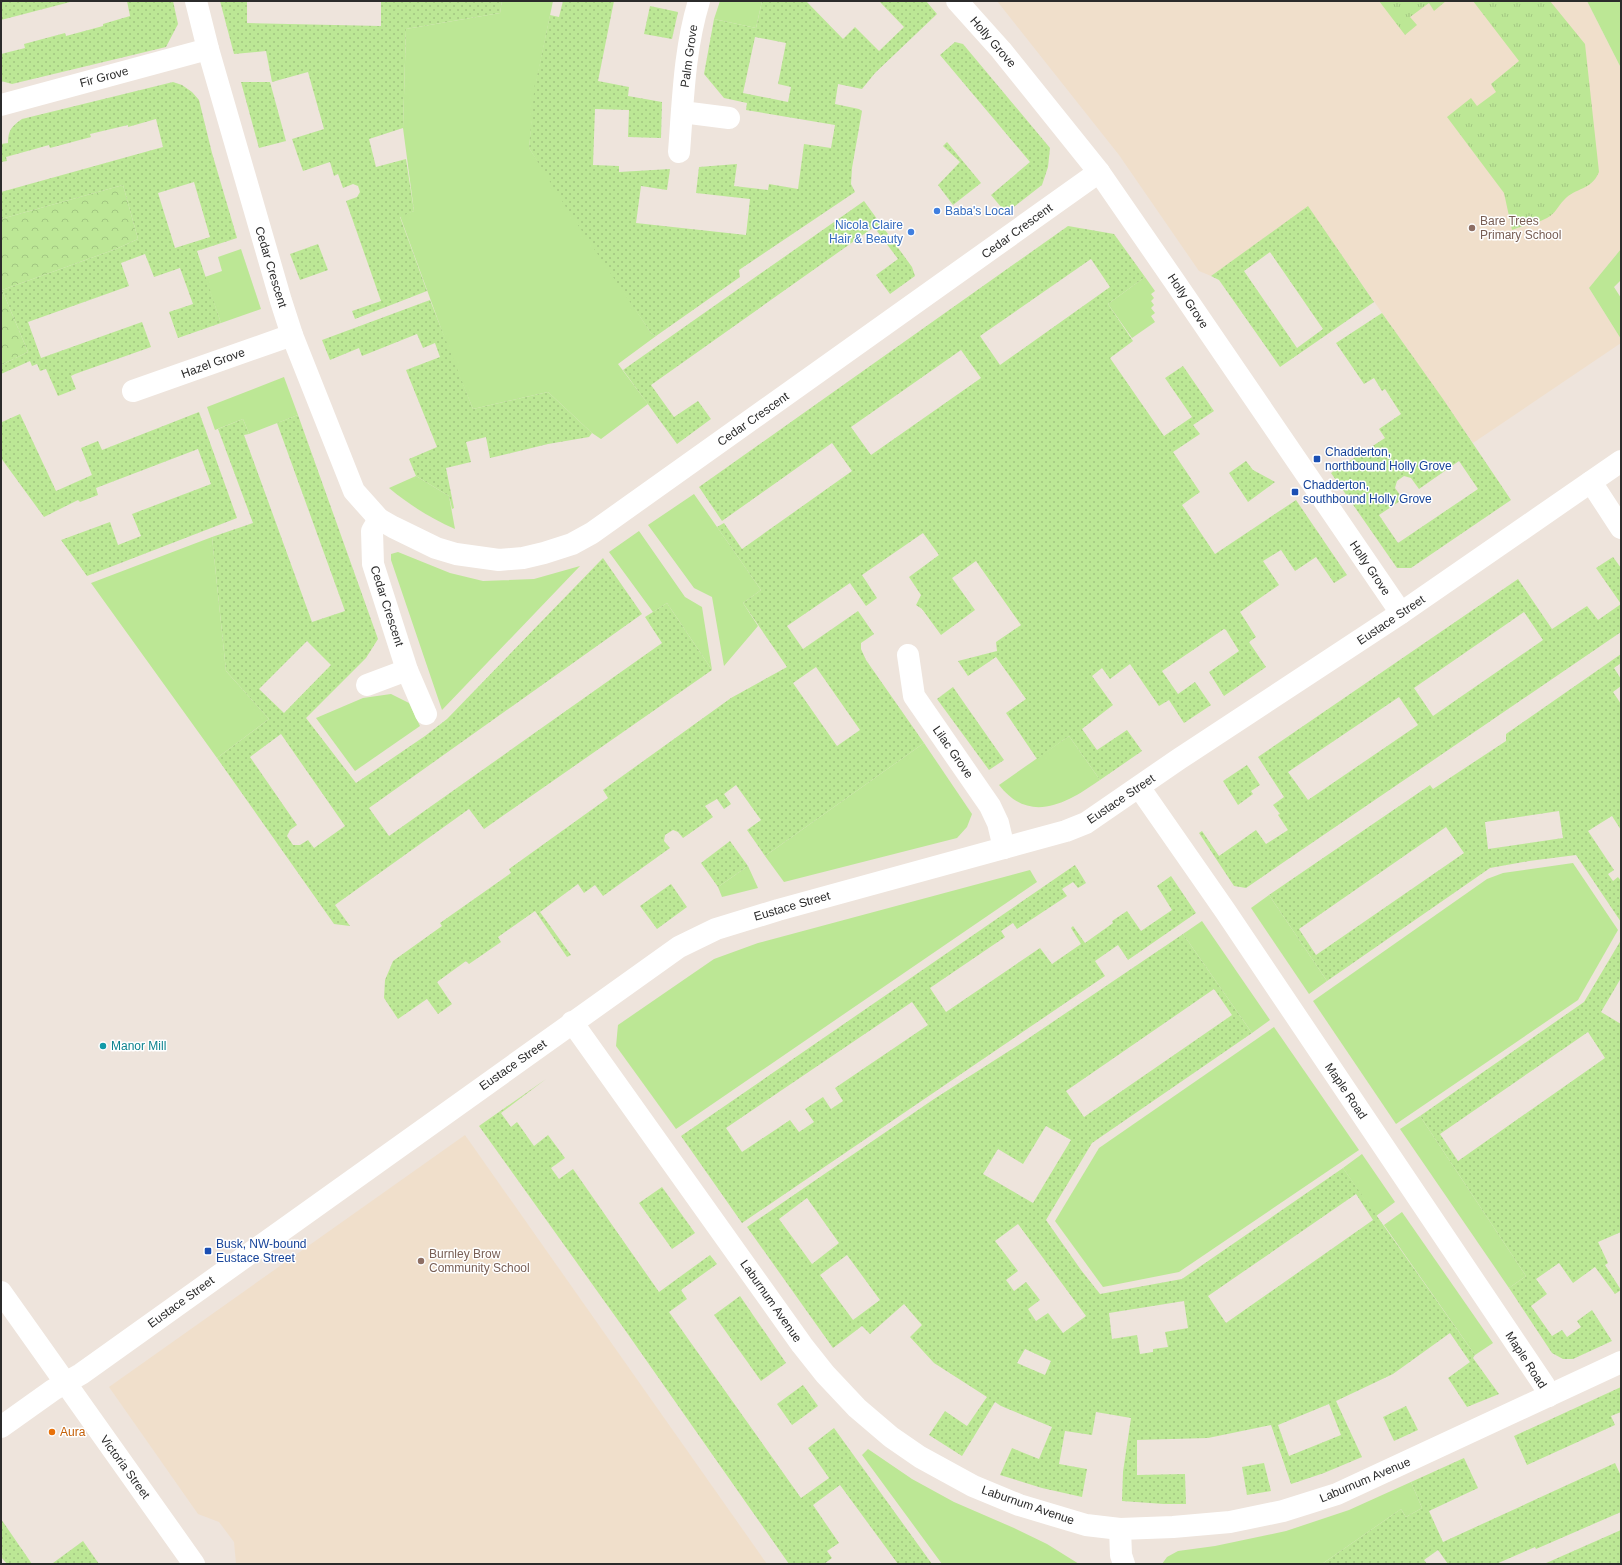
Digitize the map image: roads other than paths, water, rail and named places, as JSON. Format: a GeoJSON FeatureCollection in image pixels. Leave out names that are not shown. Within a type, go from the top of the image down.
{"type":"FeatureCollection","features":[{"type":"Feature","properties":{"kind":"street","name":"Cedar Crescent"},"geometry":{"type":"LineString","coordinates":[[196,1],[208,49],[281,301],[292,335],[354,491],[379,519],[393,527],[436,548],[478,558],[499,560],[522,558],[572,544],[592,533],[1098,172]]}},
{"type":"Feature","properties":{"kind":"street","name":"Palm Grove"},"geometry":{"type":"LineString","coordinates":[[679,152],[687,54],[699,1]]}},
{"type":"Feature","properties":{"kind":"street","name":"Holly Grove"},"geometry":{"type":"LineString","coordinates":[[957,1],[1001,50],[1098,172],[1173,278],[1401,613]]}},
{"type":"Feature","properties":{"kind":"street","name":"Fir Grove"},"geometry":{"type":"LineString","coordinates":[[1,105],[208,49]]}},
{"type":"Feature","properties":{"kind":"street"},"geometry":{"type":"LineString","coordinates":[[682,112],[729,118]]}},
{"type":"Feature","properties":{"kind":"street","name":"Hazel Grove"},"geometry":{"type":"LineString","coordinates":[[134,391],[292,335]]}},
{"type":"Feature","properties":{"kind":"street","name":"Eustace Street"},"geometry":{"type":"LineString","coordinates":[[1,1427],[65,1382],[81,1374],[679,947],[716,929],[778,910],[1066,831],[1086,823],[1179,759],[1401,613],[1621,461]]}},
{"type":"Feature","properties":{"kind":"street"},"geometry":{"type":"LineString","coordinates":[[1590,482],[1621,528]]}},
{"type":"Feature","properties":{"kind":"street","name":"Cedar Crescent"},"geometry":{"type":"LineString","coordinates":[[379,519],[372,531],[372,564],[408,670],[426,714]]}},
{"type":"Feature","properties":{"kind":"street","name":"Lilac Grove"},"geometry":{"type":"LineString","coordinates":[[908,655],[914,696],[990,806],[998,823],[1004,848]]}},
{"type":"Feature","properties":{"kind":"street"},"geometry":{"type":"LineString","coordinates":[[367,685],[408,670]]}},
{"type":"Feature","properties":{"kind":"street","name":"Maple Road"},"geometry":{"type":"LineString","coordinates":[[1139,787],[1226,912],[1544,1385],[1549,1396]]}},
{"type":"Feature","properties":{"kind":"street","name":"Laburnum Avenue"},"geometry":{"type":"LineString","coordinates":[[572,1022],[802,1345],[825,1374],[857,1408],[892,1437],[920,1457],[973,1486],[1019,1505],[1086,1525],[1120,1529],[1173,1527],[1230,1522],[1286,1511],[1337,1494],[1621,1362]]}},
{"type":"Feature","properties":{"kind":"street","name":"Victoria Street"},"geometry":{"type":"LineString","coordinates":[[1,1292],[194,1564]]}},
{"type":"Feature","properties":{"kind":"street"},"geometry":{"type":"LineString","coordinates":[[1120,1529],[1121,1555],[1124,1564]]}},
{"type":"Feature","properties":{"kind":"place","name":"Baba's Local"},"geometry":{"type":"Point","coordinates":[937,211]}},
{"type":"Feature","properties":{"kind":"place","name":"Bare Trees Primary School"},"geometry":{"type":"Point","coordinates":[1472,228]}},
{"type":"Feature","properties":{"kind":"place","name":"Nicola Claire Hair & Beauty"},"geometry":{"type":"Point","coordinates":[911,232]}},
{"type":"Feature","properties":{"kind":"place","name":"Chadderton, northbound Holly Grove"},"geometry":{"type":"Point","coordinates":[1317,459]}},
{"type":"Feature","properties":{"kind":"place","name":"Chadderton, southbound Holly Grove"},"geometry":{"type":"Point","coordinates":[1295,492]}},
{"type":"Feature","properties":{"kind":"place","name":"Manor Mill"},"geometry":{"type":"Point","coordinates":[103,1046]}},
{"type":"Feature","properties":{"kind":"place","name":"Busk, NW-bound Eustace Street"},"geometry":{"type":"Point","coordinates":[208,1251]}},
{"type":"Feature","properties":{"kind":"place","name":"Burnley Brow Community School"},"geometry":{"type":"Point","coordinates":[421,1261]}},
{"type":"Feature","properties":{"kind":"place","name":"Aura"},"geometry":{"type":"Point","coordinates":[52,1432]}}]}
